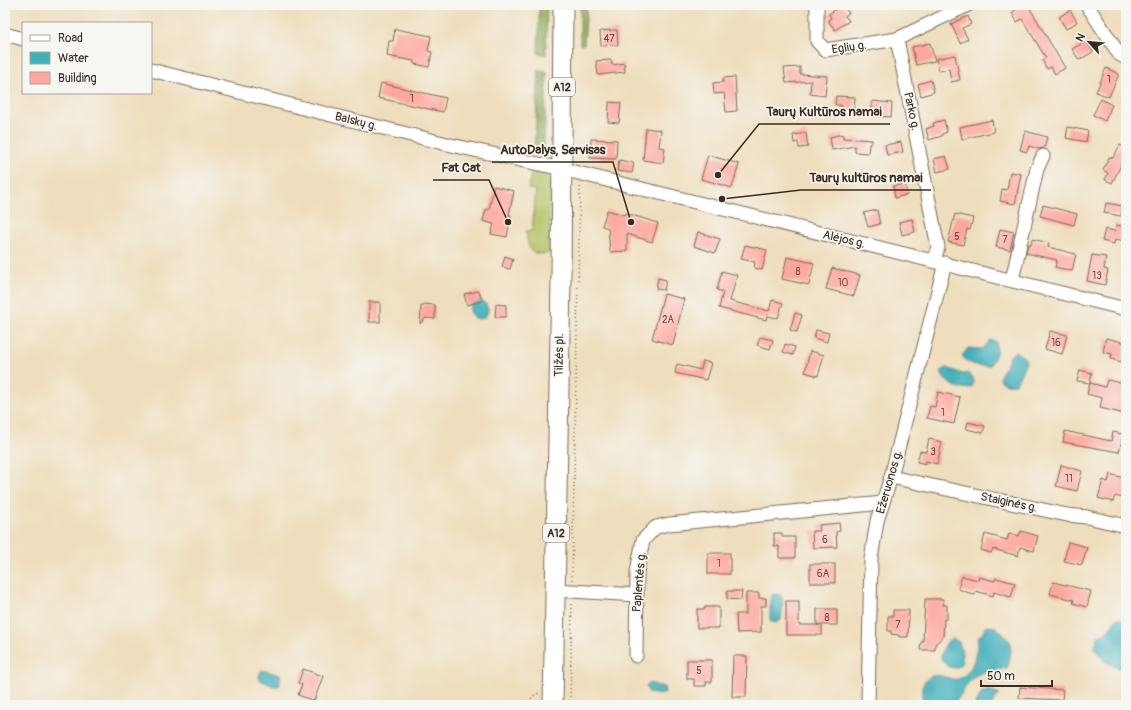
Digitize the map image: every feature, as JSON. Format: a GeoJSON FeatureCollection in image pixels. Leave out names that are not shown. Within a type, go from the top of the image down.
{"type":"FeatureCollection","features":[{"type":"Feature","properties":{"kind":"highway","name":"Tilžės pl."},"geometry":{"type":"LineString","coordinates":[[553,699],[563,590],[563,5]]}},
{"type":"Feature","properties":{"kind":"street","name":"Eglių g."},"geometry":{"type":"LineString","coordinates":[[817,5],[817,41],[825,50],[897,39]]}},
{"type":"Feature","properties":{"kind":"street"},"geometry":{"type":"LineString","coordinates":[[897,39],[968,5]]}},
{"type":"Feature","properties":{"kind":"street"},"geometry":{"type":"LineString","coordinates":[[1087,5],[1119,54],[1126,58]]}},
{"type":"Feature","properties":{"kind":"street"},"geometry":{"type":"LineString","coordinates":[[5,34],[22,39]]}},
{"type":"Feature","properties":{"kind":"street","name":"Parko g."},"geometry":{"type":"LineString","coordinates":[[897,39],[940,262]]}},
{"type":"Feature","properties":{"kind":"street","name":"Balskų g."},"geometry":{"type":"LineString","coordinates":[[152,70],[451,145],[562,169]]}},
{"type":"Feature","properties":{"kind":"street"},"geometry":{"type":"LineString","coordinates":[[1012,280],[1036,169],[1043,156]]}},
{"type":"Feature","properties":{"kind":"street","name":"Alėjos g."},"geometry":{"type":"LineString","coordinates":[[562,169],[1126,309]]}},
{"type":"Feature","properties":{"kind":"street","name":"Ežeruonos g."},"geometry":{"type":"LineString","coordinates":[[868,705],[871,558],[873,541],[891,477],[940,262]]}},
{"type":"Feature","properties":{"kind":"street","name":"Staiginės g."},"geometry":{"type":"LineString","coordinates":[[891,477],[1126,526]]}},
{"type":"Feature","properties":{"kind":"street","name":"Paplentės g."},"geometry":{"type":"LineString","coordinates":[[636,656],[638,572],[643,540],[656,527],[669,524],[883,503]]}},
{"type":"Feature","properties":{"kind":"street"},"geometry":{"type":"LineString","coordinates":[[563,590],[637,595]]}},
{"type":"Feature","properties":{"kind":"path"},"geometry":{"type":"LineString","coordinates":[[570,705],[563,590],[579,186],[581,174]]}},
{"type":"Feature","properties":{"kind":"path"},"geometry":{"type":"LineString","coordinates":[[526,705],[533,696],[538,693],[553,699]]}},
{"type":"Feature","properties":{"kind":"path"},"geometry":{"type":"LineString","coordinates":[[333,704],[338,705]]}},
{"type":"Feature","properties":{"kind":"green space"},"geometry":{"type":"Polygon","coordinates":[[[539,5],[547,5],[546,55],[538,53],[539,5]]]}},
{"type":"Feature","properties":{"kind":"green space"},"geometry":{"type":"Polygon","coordinates":[[[580,5],[587,5],[584,44],[580,45],[580,5]]]}},
{"type":"Feature","properties":{"kind":"green space"},"geometry":{"type":"Polygon","coordinates":[[[539,70],[547,72],[544,147],[534,148],[539,70]]]}},
{"type":"Feature","properties":{"kind":"green space"},"geometry":{"type":"Polygon","coordinates":[[[541,171],[550,179],[549,253],[537,254],[531,250],[529,246],[526,231],[532,231],[536,190],[528,189],[531,174],[541,171]]]}},
{"type":"Feature","properties":{"kind":"water"},"geometry":{"type":"Polygon","coordinates":[[[479,301],[485,304],[488,310],[485,316],[479,319],[473,316],[470,310],[473,304],[479,301]]]}},
{"type":"Feature","properties":{"kind":"water"},"geometry":{"type":"Polygon","coordinates":[[[990,340],[996,342],[997,349],[989,366],[971,363],[962,356],[968,348],[983,349],[990,340]]]}},
{"type":"Feature","properties":{"kind":"water"},"geometry":{"type":"Polygon","coordinates":[[[1015,351],[1025,358],[1026,362],[1016,384],[1006,384],[999,378],[1011,355],[1015,351]]]}},
{"type":"Feature","properties":{"kind":"water"},"geometry":{"type":"Polygon","coordinates":[[[947,368],[963,374],[967,373],[973,377],[974,382],[972,387],[962,388],[949,383],[940,371],[947,368]]]}},
{"type":"Feature","properties":{"kind":"water"},"geometry":{"type":"Polygon","coordinates":[[[776,594],[782,597],[783,607],[781,620],[775,623],[770,620],[770,600],[772,595],[776,594]]]}},
{"type":"Feature","properties":{"kind":"water"},"geometry":{"type":"Polygon","coordinates":[[[1117,618],[1126,620],[1126,667],[1121,669],[1104,661],[1094,648],[1098,636],[1107,631],[1117,618]]]}},
{"type":"Feature","properties":{"kind":"water"},"geometry":{"type":"Polygon","coordinates":[[[986,626],[996,627],[1010,641],[1011,652],[1008,667],[986,671],[975,676],[967,685],[954,705],[927,705],[924,703],[922,698],[922,688],[927,679],[935,675],[956,679],[967,673],[975,658],[979,635],[981,636],[986,626]]]}},
{"type":"Feature","properties":{"kind":"water"},"geometry":{"type":"Polygon","coordinates":[[[953,638],[959,642],[963,656],[960,665],[954,668],[945,664],[941,658],[944,646],[953,638]]]}},
{"type":"Feature","properties":{"kind":"water"},"geometry":{"type":"Polygon","coordinates":[[[262,670],[281,675],[279,686],[273,686],[260,680],[259,676],[262,670]]]}},
{"type":"Feature","properties":{"kind":"water"},"geometry":{"type":"Polygon","coordinates":[[[649,683],[664,687],[665,693],[660,695],[649,693],[646,686],[649,683]]]}},
{"type":"Feature","properties":{"kind":"water"},"geometry":{"type":"Polygon","coordinates":[[[987,690],[999,693],[992,705],[975,705],[982,692],[987,690]]]}},
{"type":"Feature","properties":{"kind":"building"},"geometry":{"type":"Polygon","coordinates":[[[842,5],[849,13],[845,16],[849,21],[835,30],[828,20],[831,18],[829,14],[842,5]]]}},
{"type":"Feature","properties":{"kind":"building"},"geometry":{"type":"Polygon","coordinates":[[[1021,5],[1028,5],[1065,68],[1055,74],[1051,67],[1047,69],[1042,60],[1046,58],[1022,19],[1017,22],[1012,13],[1021,5]]]}},
{"type":"Feature","properties":{"kind":"building"},"geometry":{"type":"Polygon","coordinates":[[[1070,10],[1077,22],[1066,29],[1059,17],[1070,10]]]}},
{"type":"Feature","properties":{"kind":"building"},"geometry":{"type":"Polygon","coordinates":[[[968,16],[971,24],[962,28],[968,39],[960,43],[951,24],[968,16]]]}},
{"type":"Feature","properties":{"kind":"building"},"geometry":{"type":"Polygon","coordinates":[[[395,29],[431,36],[428,51],[432,52],[429,67],[414,64],[414,61],[387,56],[389,41],[393,41],[395,29]]]}},
{"type":"Feature","properties":{"kind":"building"},"geometry":{"type":"Polygon","coordinates":[[[617,30],[618,45],[601,46],[600,31],[617,30]]]}},
{"type":"Feature","properties":{"kind":"building"},"geometry":{"type":"Polygon","coordinates":[[[1087,41],[1093,52],[1079,60],[1072,49],[1087,41]]]}},
{"type":"Feature","properties":{"kind":"building"},"geometry":{"type":"Polygon","coordinates":[[[930,43],[935,61],[916,65],[912,47],[930,43]]]}},
{"type":"Feature","properties":{"kind":"building"},"geometry":{"type":"Polygon","coordinates":[[[955,55],[960,80],[951,82],[949,69],[939,71],[936,59],[955,55]]]}},
{"type":"Feature","properties":{"kind":"building"},"geometry":{"type":"Polygon","coordinates":[[[611,60],[612,65],[624,63],[625,72],[598,75],[596,61],[611,60]]]}},
{"type":"Feature","properties":{"kind":"building"},"geometry":{"type":"Polygon","coordinates":[[[800,67],[800,74],[827,76],[825,96],[810,94],[811,81],[786,83],[784,68],[800,67]]]}},
{"type":"Feature","properties":{"kind":"building"},"geometry":{"type":"Polygon","coordinates":[[[1106,68],[1119,74],[1109,97],[1096,92],[1106,68]]]}},
{"type":"Feature","properties":{"kind":"building"},"geometry":{"type":"Polygon","coordinates":[[[735,77],[737,111],[726,112],[724,93],[714,94],[713,83],[723,82],[723,78],[735,77]]]}},
{"type":"Feature","properties":{"kind":"building"},"geometry":{"type":"Polygon","coordinates":[[[931,80],[934,92],[921,96],[918,84],[931,80]]]}},
{"type":"Feature","properties":{"kind":"building"},"geometry":{"type":"Polygon","coordinates":[[[381,83],[446,98],[443,112],[378,98],[381,83]]]}},
{"type":"Feature","properties":{"kind":"building"},"geometry":{"type":"Polygon","coordinates":[[[836,96],[855,97],[854,110],[841,109],[841,105],[835,105],[836,96]]]}},
{"type":"Feature","properties":{"kind":"building"},"geometry":{"type":"Polygon","coordinates":[[[1101,99],[1112,105],[1105,121],[1093,115],[1101,99]]]}},
{"type":"Feature","properties":{"kind":"building"},"geometry":{"type":"Polygon","coordinates":[[[872,101],[892,103],[891,117],[872,116],[872,101]]]}},
{"type":"Feature","properties":{"kind":"building"},"geometry":{"type":"Polygon","coordinates":[[[609,102],[621,103],[619,123],[608,122],[609,102]]]}},
{"type":"Feature","properties":{"kind":"building"},"geometry":{"type":"Polygon","coordinates":[[[944,120],[947,132],[942,134],[942,136],[929,140],[926,129],[934,126],[933,123],[944,120]]]}},
{"type":"Feature","properties":{"kind":"building"},"geometry":{"type":"Polygon","coordinates":[[[992,120],[994,132],[962,139],[960,127],[992,120]]]}},
{"type":"Feature","properties":{"kind":"building"},"geometry":{"type":"Polygon","coordinates":[[[1068,127],[1088,131],[1086,142],[1066,138],[1068,127]]]}},
{"type":"Feature","properties":{"kind":"building"},"geometry":{"type":"Polygon","coordinates":[[[646,128],[661,130],[659,147],[665,148],[663,163],[643,160],[646,128]]]}},
{"type":"Feature","properties":{"kind":"building"},"geometry":{"type":"Polygon","coordinates":[[[1025,131],[1047,137],[1044,148],[1039,149],[1029,146],[1027,152],[1020,150],[1025,131]]]}},
{"type":"Feature","properties":{"kind":"building"},"geometry":{"type":"Polygon","coordinates":[[[806,133],[808,147],[799,148],[798,142],[794,143],[793,135],[806,133]]]}},
{"type":"Feature","properties":{"kind":"building"},"geometry":{"type":"Polygon","coordinates":[[[843,134],[843,138],[872,140],[872,143],[869,144],[868,153],[855,152],[855,146],[832,150],[830,137],[843,134]]]}},
{"type":"Feature","properties":{"kind":"building"},"geometry":{"type":"Polygon","coordinates":[[[591,139],[617,140],[616,159],[590,158],[591,139]]]}},
{"type":"Feature","properties":{"kind":"building"},"geometry":{"type":"Polygon","coordinates":[[[901,142],[903,152],[887,155],[885,145],[901,142]]]}},
{"type":"Feature","properties":{"kind":"building"},"geometry":{"type":"Polygon","coordinates":[[[1120,145],[1126,148],[1126,155],[1112,183],[1105,180],[1108,173],[1103,170],[1109,157],[1113,158],[1120,145]]]}},
{"type":"Feature","properties":{"kind":"building"},"geometry":{"type":"Polygon","coordinates":[[[708,155],[739,164],[732,188],[701,179],[708,155]]]}},
{"type":"Feature","properties":{"kind":"building"},"geometry":{"type":"Polygon","coordinates":[[[946,156],[950,169],[937,172],[934,159],[946,156]]]}},
{"type":"Feature","properties":{"kind":"building"},"geometry":{"type":"Polygon","coordinates":[[[619,160],[634,163],[632,173],[617,171],[619,160]]]}},
{"type":"Feature","properties":{"kind":"building"},"geometry":{"type":"Polygon","coordinates":[[[1010,172],[1021,174],[1015,204],[1000,201],[1002,189],[1007,190],[1010,172]]]}},
{"type":"Feature","properties":{"kind":"building"},"geometry":{"type":"Polygon","coordinates":[[[905,184],[907,195],[895,198],[893,186],[905,184]]]}},
{"type":"Feature","properties":{"kind":"building"},"geometry":{"type":"Polygon","coordinates":[[[494,186],[514,191],[509,215],[511,215],[507,237],[491,234],[494,224],[483,221],[486,209],[489,210],[494,186]]]}},
{"type":"Feature","properties":{"kind":"building"},"geometry":{"type":"Polygon","coordinates":[[[1106,203],[1123,206],[1121,216],[1104,213],[1106,203]]]}},
{"type":"Feature","properties":{"kind":"building"},"geometry":{"type":"Polygon","coordinates":[[[1043,205],[1077,214],[1074,225],[1040,216],[1043,205]]]}},
{"type":"Feature","properties":{"kind":"building"},"geometry":{"type":"Polygon","coordinates":[[[607,210],[624,215],[625,213],[658,223],[652,242],[627,234],[627,251],[610,252],[608,228],[602,226],[607,210]]]}},
{"type":"Feature","properties":{"kind":"building"},"geometry":{"type":"Polygon","coordinates":[[[877,210],[880,224],[868,227],[864,213],[877,210]]]}},
{"type":"Feature","properties":{"kind":"building"},"geometry":{"type":"Polygon","coordinates":[[[955,214],[973,218],[970,230],[967,229],[963,245],[948,242],[955,214]]]}},
{"type":"Feature","properties":{"kind":"building"},"geometry":{"type":"Polygon","coordinates":[[[912,219],[915,232],[902,235],[899,222],[912,219]]]}},
{"type":"Feature","properties":{"kind":"building"},"geometry":{"type":"Polygon","coordinates":[[[1116,225],[1126,227],[1126,241],[1115,239],[1114,244],[1102,241],[1105,229],[1115,231],[1116,225]]]}},
{"type":"Feature","properties":{"kind":"building"},"geometry":{"type":"Polygon","coordinates":[[[1000,229],[1014,232],[1010,250],[996,247],[1000,229]]]}},
{"type":"Feature","properties":{"kind":"building"},"geometry":{"type":"Polygon","coordinates":[[[698,232],[720,239],[715,253],[694,246],[698,232]]]}},
{"type":"Feature","properties":{"kind":"building"},"geometry":{"type":"Polygon","coordinates":[[[1032,239],[1049,243],[1048,247],[1076,254],[1072,271],[1055,267],[1057,260],[1026,253],[1028,244],[1031,245],[1032,239]]]}},
{"type":"Feature","properties":{"kind":"building"},"geometry":{"type":"Polygon","coordinates":[[[745,245],[767,250],[762,270],[754,268],[755,262],[741,259],[745,245]]]}},
{"type":"Feature","properties":{"kind":"building"},"geometry":{"type":"Polygon","coordinates":[[[1092,255],[1106,257],[1104,269],[1108,270],[1105,285],[1087,281],[1092,255]]]}},
{"type":"Feature","properties":{"kind":"building"},"geometry":{"type":"Polygon","coordinates":[[[505,256],[513,259],[510,269],[502,267],[505,256]]]}},
{"type":"Feature","properties":{"kind":"building"},"geometry":{"type":"Polygon","coordinates":[[[787,257],[814,263],[809,285],[782,279],[787,257]]]}},
{"type":"Feature","properties":{"kind":"building"},"geometry":{"type":"Polygon","coordinates":[[[832,268],[860,275],[854,296],[826,289],[832,268]]]}},
{"type":"Feature","properties":{"kind":"building"},"geometry":{"type":"Polygon","coordinates":[[[722,271],[737,275],[730,301],[769,311],[772,300],[783,303],[778,318],[767,316],[766,320],[719,308],[723,292],[717,290],[722,271]]]}},
{"type":"Feature","properties":{"kind":"building"},"geometry":{"type":"Polygon","coordinates":[[[658,278],[666,280],[664,290],[656,289],[658,278]]]}},
{"type":"Feature","properties":{"kind":"building"},"geometry":{"type":"Polygon","coordinates":[[[479,291],[482,301],[467,305],[464,294],[479,291]]]}},
{"type":"Feature","properties":{"kind":"building"},"geometry":{"type":"Polygon","coordinates":[[[664,294],[684,299],[673,345],[652,339],[664,294]]]}},
{"type":"Feature","properties":{"kind":"building"},"geometry":{"type":"Polygon","coordinates":[[[369,302],[380,302],[380,322],[369,322],[369,302]]]}},
{"type":"Feature","properties":{"kind":"building"},"geometry":{"type":"Polygon","coordinates":[[[424,304],[435,305],[435,319],[426,318],[420,324],[421,306],[424,306],[424,304]]]}},
{"type":"Feature","properties":{"kind":"building"},"geometry":{"type":"Polygon","coordinates":[[[496,304],[506,305],[506,317],[495,317],[496,304]]]}},
{"type":"Feature","properties":{"kind":"building"},"geometry":{"type":"Polygon","coordinates":[[[795,313],[802,315],[797,332],[790,330],[795,313]]]}},
{"type":"Feature","properties":{"kind":"building"},"geometry":{"type":"Polygon","coordinates":[[[816,330],[829,333],[827,342],[814,338],[816,330]]]}},
{"type":"Feature","properties":{"kind":"building"},"geometry":{"type":"Polygon","coordinates":[[[1050,331],[1067,335],[1062,354],[1045,349],[1050,331]]]}},
{"type":"Feature","properties":{"kind":"building"},"geometry":{"type":"Polygon","coordinates":[[[760,337],[773,340],[770,349],[757,345],[760,337]]]}},
{"type":"Feature","properties":{"kind":"building"},"geometry":{"type":"Polygon","coordinates":[[[1106,338],[1126,343],[1122,362],[1111,359],[1112,354],[1103,352],[1106,338]]]}},
{"type":"Feature","properties":{"kind":"building"},"geometry":{"type":"Polygon","coordinates":[[[785,344],[795,347],[793,355],[783,352],[785,344]]]}},
{"type":"Feature","properties":{"kind":"building"},"geometry":{"type":"Polygon","coordinates":[[[810,351],[824,355],[818,376],[805,372],[810,351]]]}},
{"type":"Feature","properties":{"kind":"building"},"geometry":{"type":"Polygon","coordinates":[[[703,361],[711,363],[706,380],[675,373],[677,364],[701,370],[703,361]]]}},
{"type":"Feature","properties":{"kind":"building"},"geometry":{"type":"Polygon","coordinates":[[[1080,370],[1092,373],[1090,383],[1077,381],[1080,370]]]}},
{"type":"Feature","properties":{"kind":"building"},"geometry":{"type":"Polygon","coordinates":[[[1107,380],[1126,384],[1125,414],[1100,408],[1102,398],[1087,394],[1090,383],[1105,387],[1107,380]]]}},
{"type":"Feature","properties":{"kind":"building"},"geometry":{"type":"Polygon","coordinates":[[[938,392],[960,397],[954,424],[927,418],[930,406],[935,407],[938,392]]]}},
{"type":"Feature","properties":{"kind":"building"},"geometry":{"type":"Polygon","coordinates":[[[968,422],[985,426],[983,433],[966,429],[968,422]]]}},
{"type":"Feature","properties":{"kind":"building"},"geometry":{"type":"Polygon","coordinates":[[[1065,431],[1111,441],[1113,432],[1123,434],[1119,452],[1063,442],[1065,431]]]}},
{"type":"Feature","properties":{"kind":"building"},"geometry":{"type":"Polygon","coordinates":[[[929,439],[942,442],[937,464],[926,461],[926,464],[917,462],[920,451],[926,452],[929,439]]]}},
{"type":"Feature","properties":{"kind":"building"},"geometry":{"type":"Polygon","coordinates":[[[1061,465],[1082,471],[1077,491],[1056,486],[1061,465]]]}},
{"type":"Feature","properties":{"kind":"building"},"geometry":{"type":"Polygon","coordinates":[[[1110,474],[1126,479],[1126,499],[1115,496],[1113,502],[1098,498],[1103,480],[1108,482],[1110,474]]]}},
{"type":"Feature","properties":{"kind":"building"},"geometry":{"type":"Polygon","coordinates":[[[839,523],[840,531],[836,532],[837,547],[813,548],[812,531],[820,531],[819,525],[839,523]]]}},
{"type":"Feature","properties":{"kind":"building"},"geometry":{"type":"Polygon","coordinates":[[[1021,531],[1038,536],[1034,551],[1020,547],[1018,556],[993,549],[991,553],[981,550],[985,534],[1007,540],[1009,533],[1019,536],[1021,531]]]}},
{"type":"Feature","properties":{"kind":"building"},"geometry":{"type":"Polygon","coordinates":[[[774,533],[782,533],[782,537],[795,537],[795,558],[779,558],[779,546],[774,546],[774,533]]]}},
{"type":"Feature","properties":{"kind":"building"},"geometry":{"type":"Polygon","coordinates":[[[1068,542],[1087,547],[1082,565],[1064,561],[1068,542]]]}},
{"type":"Feature","properties":{"kind":"building"},"geometry":{"type":"Polygon","coordinates":[[[708,553],[730,553],[730,574],[708,574],[708,553]]]}},
{"type":"Feature","properties":{"kind":"building"},"geometry":{"type":"Polygon","coordinates":[[[810,564],[835,564],[835,583],[810,583],[810,564]]]}},
{"type":"Feature","properties":{"kind":"building"},"geometry":{"type":"Polygon","coordinates":[[[962,576],[978,580],[979,577],[995,581],[996,578],[1015,583],[1011,597],[994,592],[993,596],[976,591],[975,595],[958,589],[962,576]]]}},
{"type":"Feature","properties":{"kind":"building"},"geometry":{"type":"Polygon","coordinates":[[[1053,582],[1091,591],[1087,607],[1073,603],[1074,600],[1050,594],[1053,582]]]}},
{"type":"Feature","properties":{"kind":"building"},"geometry":{"type":"Polygon","coordinates":[[[727,591],[742,591],[741,600],[727,599],[727,591]]]}},
{"type":"Feature","properties":{"kind":"building"},"geometry":{"type":"Polygon","coordinates":[[[746,593],[759,593],[759,598],[766,598],[766,606],[761,606],[761,632],[737,633],[736,614],[746,614],[746,593]]]}},
{"type":"Feature","properties":{"kind":"building"},"geometry":{"type":"Polygon","coordinates":[[[925,599],[943,599],[943,605],[947,605],[947,619],[944,619],[943,637],[935,644],[935,650],[920,650],[921,642],[923,642],[925,599]]]}},
{"type":"Feature","properties":{"kind":"building"},"geometry":{"type":"Polygon","coordinates":[[[786,601],[799,601],[799,625],[817,625],[817,609],[837,609],[837,625],[822,625],[822,635],[786,635],[786,601]]]}},
{"type":"Feature","properties":{"kind":"building"},"geometry":{"type":"Polygon","coordinates":[[[705,607],[719,607],[719,628],[697,628],[697,609],[705,609],[705,607]]]}},
{"type":"Feature","properties":{"kind":"building"},"geometry":{"type":"Polygon","coordinates":[[[893,610],[909,610],[908,637],[899,637],[899,635],[891,634],[891,631],[888,631],[888,616],[893,616],[893,610]]]}},
{"type":"Feature","properties":{"kind":"building"},"geometry":{"type":"Polygon","coordinates":[[[733,656],[747,656],[746,697],[732,697],[733,656]]]}},
{"type":"Feature","properties":{"kind":"building"},"geometry":{"type":"Polygon","coordinates":[[[687,660],[712,660],[712,682],[706,682],[706,686],[694,686],[694,679],[687,679],[687,660]]]}},
{"type":"Feature","properties":{"kind":"building"},"geometry":{"type":"Polygon","coordinates":[[[303,669],[323,676],[314,701],[298,695],[302,684],[298,683],[303,669]]]}},
{"type":"Feature","properties":{"kind":"building"},"geometry":{"type":"Polygon","coordinates":[[[1020,687],[1063,690],[1062,700],[1019,698],[1020,687]]]}},
{"type":"Feature","properties":{"kind":"place","name":"Taurų Kultūros namai"},"geometry":{"type":"Point","coordinates":[718,175]}},
{"type":"Feature","properties":{"kind":"place","name":"Taurų kultūros namai"},"geometry":{"type":"Point","coordinates":[722,199]}},
{"type":"Feature","properties":{"kind":"place","name":"Fat Cat"},"geometry":{"type":"Point","coordinates":[508,222]}},
{"type":"Feature","properties":{"kind":"place","name":"AutoDalys, Servisas"},"geometry":{"type":"Point","coordinates":[631,222]}}]}
